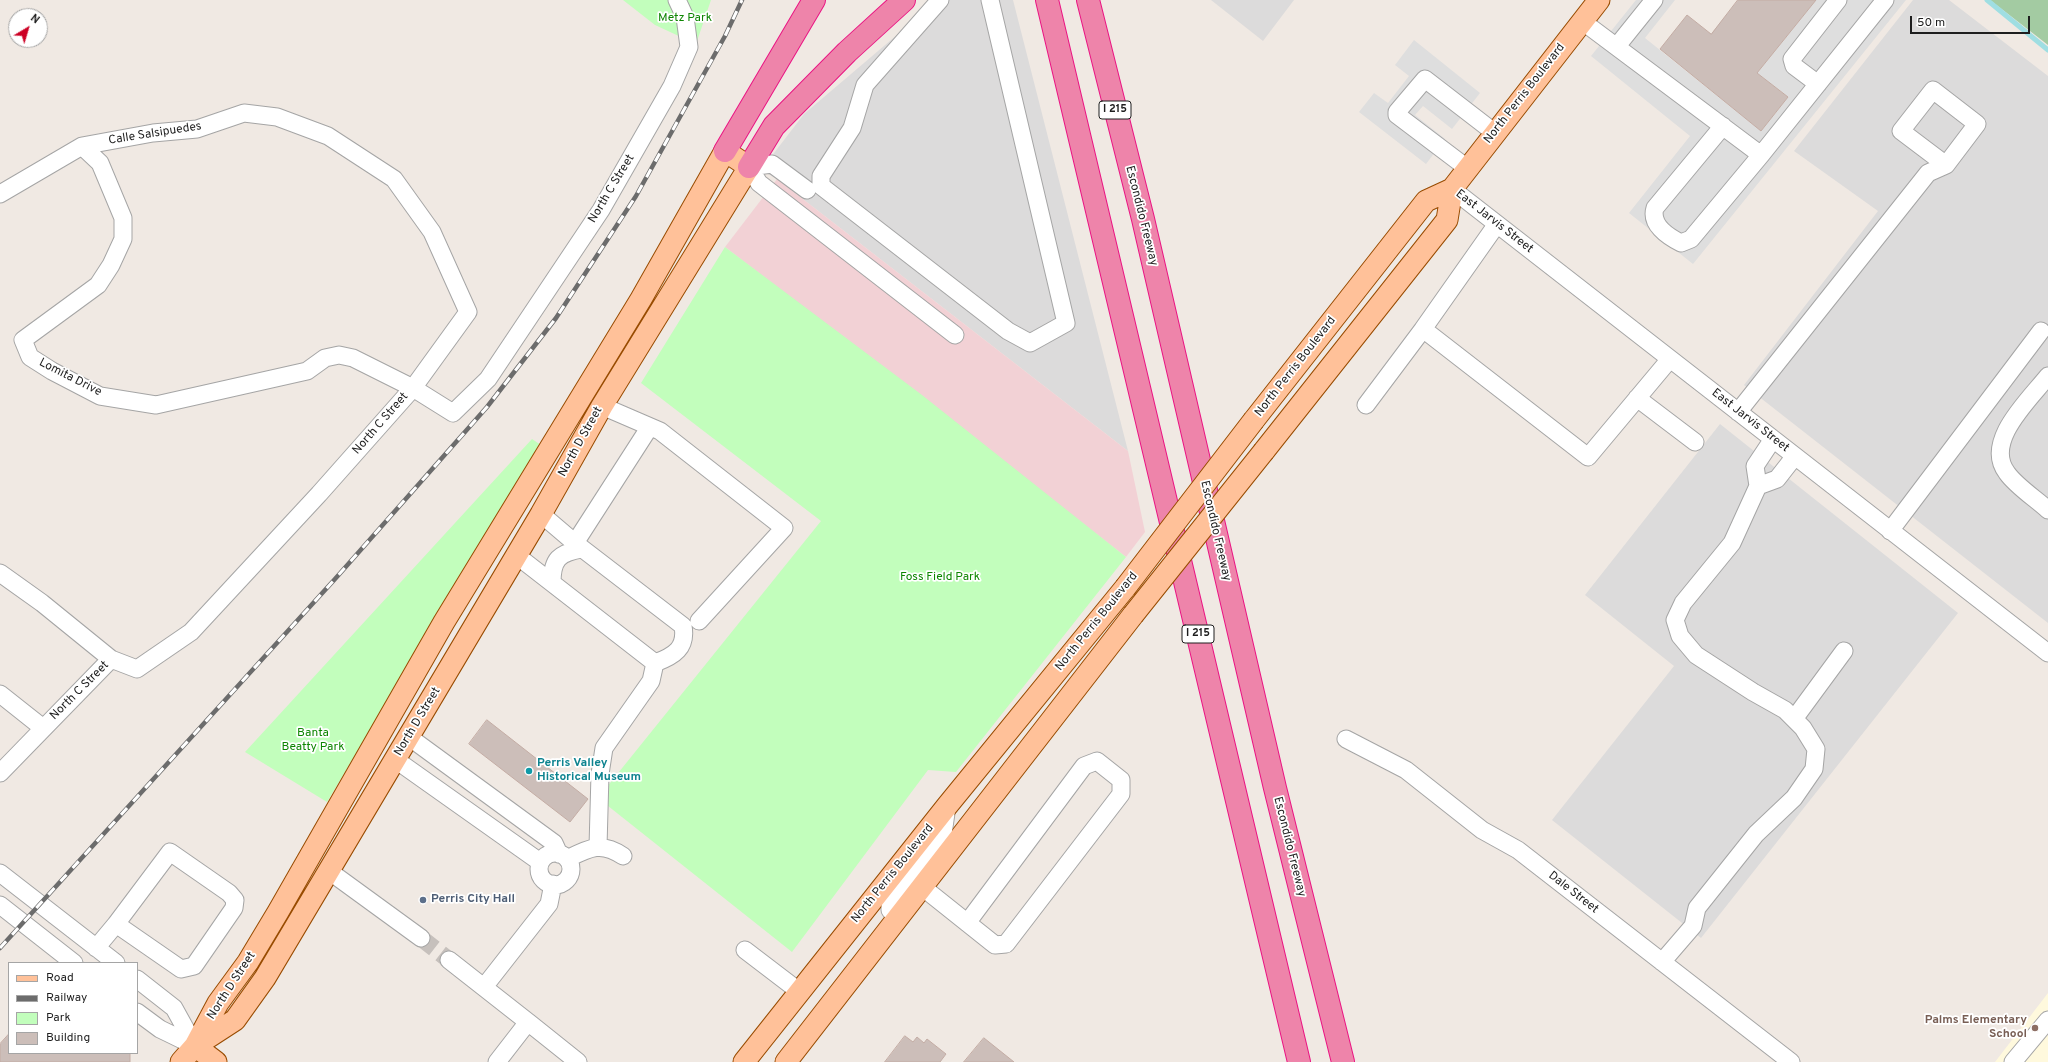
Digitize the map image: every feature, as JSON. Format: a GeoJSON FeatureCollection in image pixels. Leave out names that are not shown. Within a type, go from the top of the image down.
{"type":"FeatureCollection","features":[{"type":"Feature","properties":{"kind":"highway"},"geometry":{"type":"LineString","coordinates":[[725,151],[814,0]]}},
{"type":"Feature","properties":{"kind":"highway"},"geometry":{"type":"LineString","coordinates":[[749,167],[774,126],[847,52],[904,0]]}},
{"type":"Feature","properties":{"kind":"highway","name":"I 215"},"geometry":{"type":"LineString","coordinates":[[1047,0],[1299,1062]]}},
{"type":"Feature","properties":{"kind":"highway","name":"Escondido Freeway"},"geometry":{"type":"LineString","coordinates":[[1088,0],[1146,235],[1275,788],[1343,1062]]}},
{"type":"Feature","properties":{"kind":"main road","name":"North Perris Boulevard"},"geometry":{"type":"LineString","coordinates":[[786,1062],[921,886],[1133,615],[1447,220],[1452,189],[1598,0]]}},
{"type":"Feature","properties":{"kind":"main road"},"geometry":{"type":"LineString","coordinates":[[725,151],[749,167]]}},
{"type":"Feature","properties":{"kind":"main road","name":"North D Street"},"geometry":{"type":"LineString","coordinates":[[195,1046],[218,1003],[248,962],[278,912],[444,622],[641,299],[725,151]]}},
{"type":"Feature","properties":{"kind":"main road","name":"North D Street"},"geometry":{"type":"LineString","coordinates":[[195,1046],[235,1020],[265,978],[541,514],[602,406],[749,167]]}},
{"type":"Feature","properties":{"kind":"main road","name":"North Perris Boulevard"},"geometry":{"type":"LineString","coordinates":[[744,1062],[948,806],[1125,588],[1254,420],[1426,201],[1452,189]]}},
{"type":"Feature","properties":{"kind":"main road"},"geometry":{"type":"LineString","coordinates":[[581,396],[602,406]]}},
{"type":"Feature","properties":{"kind":"main road"},"geometry":{"type":"LineString","coordinates":[[379,734],[409,738]]}},
{"type":"Feature","properties":{"kind":"main road"},"geometry":{"type":"LineString","coordinates":[[379,734],[396,760]]}},
{"type":"Feature","properties":{"kind":"main road"},"geometry":{"type":"LineString","coordinates":[[181,1062],[195,1046],[216,1062]]}},
{"type":"Feature","properties":{"kind":"street","name":"North C Street"},"geometry":{"type":"LineString","coordinates":[[0,773],[111,659],[137,669],[191,632],[319,494],[412,388],[453,413],[488,379],[601,210],[672,86],[689,47],[685,17],[677,0]]}},
{"type":"Feature","properties":{"kind":"street"},"geometry":{"type":"LineString","coordinates":[[793,208],[814,188],[852,128],[865,85],[940,0]]}},
{"type":"Feature","properties":{"kind":"street"},"geometry":{"type":"LineString","coordinates":[[955,335],[759,183],[749,167],[772,164],[814,188],[1008,330],[1030,343],[1066,323],[990,0]]}},
{"type":"Feature","properties":{"kind":"street"},"geometry":{"type":"LineString","coordinates":[[1617,46],[1654,0]]}},
{"type":"Feature","properties":{"kind":"street"},"geometry":{"type":"LineString","coordinates":[[1818,84],[1794,66],[1792,59],[1838,0]]}},
{"type":"Feature","properties":{"kind":"street"},"geometry":{"type":"LineString","coordinates":[[1723,126],[1655,208],[1653,218],[1656,224],[1676,240],[1681,242],[1690,239],[1761,155],[1885,0]]}},
{"type":"Feature","properties":{"kind":"street"},"geometry":{"type":"LineString","coordinates":[[1582,21],[1761,155]]}},
{"type":"Feature","properties":{"kind":"street"},"geometry":{"type":"LineString","coordinates":[[1467,168],[1397,115],[1397,112],[1425,79],[1495,133]]}},
{"type":"Feature","properties":{"kind":"street"},"geometry":{"type":"LineString","coordinates":[[1738,412],[1928,173],[1946,165],[1977,124],[1933,90],[1901,131],[1946,165]]}},
{"type":"Feature","properties":{"kind":"street","name":"Calle Salsipuedes"},"geometry":{"type":"LineString","coordinates":[[0,194],[82,146],[153,133],[197,130],[244,113],[277,117],[328,136],[394,179],[432,232],[468,312],[412,388]]}},
{"type":"Feature","properties":{"kind":"street","name":"Lomita Drive"},"geometry":{"type":"LineString","coordinates":[[82,146],[100,163],[123,218],[123,239],[111,265],[98,285],[23,340],[30,357],[52,371],[100,396],[156,405],[307,371],[325,358],[339,355],[353,358],[412,388]]}},
{"type":"Feature","properties":{"kind":"street","name":"East Jarvis Street"},"geometry":{"type":"LineString","coordinates":[[1452,189],[2048,653]]}},
{"type":"Feature","properties":{"kind":"street"},"geometry":{"type":"LineString","coordinates":[[1366,405],[1423,329],[1496,224]]}},
{"type":"Feature","properties":{"kind":"street"},"geometry":{"type":"LineString","coordinates":[[1423,329],[1588,457],[1670,359]]}},
{"type":"Feature","properties":{"kind":"street"},"geometry":{"type":"LineString","coordinates":[[1890,531],[2041,331]]}},
{"type":"Feature","properties":{"kind":"street"},"geometry":{"type":"LineString","coordinates":[[2048,376],[2003,433],[1999,456],[2006,472],[2048,510]]}},
{"type":"Feature","properties":{"kind":"street"},"geometry":{"type":"LineString","coordinates":[[1637,398],[1695,442]]}},
{"type":"Feature","properties":{"kind":"street"},"geometry":{"type":"LineString","coordinates":[[602,406],[649,428],[660,431],[784,528],[699,621]]}},
{"type":"Feature","properties":{"kind":"street"},"geometry":{"type":"LineString","coordinates":[[552,583],[552,569],[557,559],[566,551],[579,546],[649,428]]}},
{"type":"Feature","properties":{"kind":"street"},"geometry":{"type":"LineString","coordinates":[[1662,962],[1693,926],[1697,908],[1756,834],[1794,798],[1814,769],[1816,749],[1803,728],[1785,710],[1753,692],[1696,655],[1680,636],[1675,620],[1683,602],[1732,543],[1758,486],[1755,466],[1773,439]]}},
{"type":"Feature","properties":{"kind":"street"},"geometry":{"type":"LineString","coordinates":[[1758,486],[1777,479],[1795,456]]}},
{"type":"Feature","properties":{"kind":"street"},"geometry":{"type":"LineString","coordinates":[[541,514],[579,546],[683,626],[685,637],[680,648],[668,658],[655,663]]}},
{"type":"Feature","properties":{"kind":"street"},"geometry":{"type":"LineString","coordinates":[[516,555],[655,663]]}},
{"type":"Feature","properties":{"kind":"street"},"geometry":{"type":"LineString","coordinates":[[0,573],[42,603],[111,659]]}},
{"type":"Feature","properties":{"kind":"street"},"geometry":{"type":"LineString","coordinates":[[1794,719],[1844,651]]}},
{"type":"Feature","properties":{"kind":"street"},"geometry":{"type":"LineString","coordinates":[[598,847],[600,774],[604,748],[651,681],[655,663]]}},
{"type":"Feature","properties":{"kind":"street"},"geometry":{"type":"LineString","coordinates":[[0,694],[43,728]]}},
{"type":"Feature","properties":{"kind":"street"},"geometry":{"type":"LineString","coordinates":[[409,738],[554,843],[563,857],[570,869],[567,879],[563,882],[553,884],[544,880],[539,872],[540,862],[548,855],[563,857],[598,847],[612,848],[623,856]]}},
{"type":"Feature","properties":{"kind":"street","name":"Dale Street"},"geometry":{"type":"LineString","coordinates":[[1346,739],[1406,770],[1482,830],[1518,850],[1791,1062]]}},
{"type":"Feature","properties":{"kind":"street"},"geometry":{"type":"LineString","coordinates":[[396,760],[540,862]]}},
{"type":"Feature","properties":{"kind":"street"},"geometry":{"type":"LineString","coordinates":[[921,886],[994,945],[1006,944],[1121,794],[1121,780],[1097,761],[1084,766],[967,923]]}},
{"type":"Feature","properties":{"kind":"street"},"geometry":{"type":"LineString","coordinates":[[897,919],[890,910],[890,904],[943,834],[948,806]]}},
{"type":"Feature","properties":{"kind":"street"},"geometry":{"type":"LineString","coordinates":[[96,948],[170,852],[229,893],[235,900],[234,908],[194,966],[181,969],[116,924]]}},
{"type":"Feature","properties":{"kind":"street"},"geometry":{"type":"LineString","coordinates":[[329,870],[421,938]]}},
{"type":"Feature","properties":{"kind":"street"},"geometry":{"type":"LineString","coordinates":[[0,873],[115,962]]}},
{"type":"Feature","properties":{"kind":"street"},"geometry":{"type":"LineString","coordinates":[[484,987],[549,904],[553,884]]}},
{"type":"Feature","properties":{"kind":"street"},"geometry":{"type":"LineString","coordinates":[[0,905],[73,962]]}},
{"type":"Feature","properties":{"kind":"street"},"geometry":{"type":"LineString","coordinates":[[744,950],[800,992]]}},
{"type":"Feature","properties":{"kind":"street"},"geometry":{"type":"LineString","coordinates":[[449,960],[578,1062]]}},
{"type":"Feature","properties":{"kind":"street"},"geometry":{"type":"LineString","coordinates":[[138,980],[174,1008],[195,1046]]}},
{"type":"Feature","properties":{"kind":"street"},"geometry":{"type":"LineString","coordinates":[[138,1013],[160,1029],[195,1046]]}},
{"type":"Feature","properties":{"kind":"street"},"geometry":{"type":"LineString","coordinates":[[2013,1062],[2048,1020]]}},
{"type":"Feature","properties":{"kind":"street"},"geometry":{"type":"LineString","coordinates":[[497,1062],[528,1022]]}},
{"type":"Feature","properties":{"kind":"shaded area"},"geometry":{"type":"Polygon","coordinates":[[[938,0],[1013,0],[1128,451],[777,179],[761,170],[804,114],[938,0]]]}},
{"type":"Feature","properties":{"kind":"shaded area"},"geometry":{"type":"Polygon","coordinates":[[[1211,0],[1294,0],[1263,41],[1211,0]]]}},
{"type":"Feature","properties":{"kind":"shaded area"},"geometry":{"type":"Polygon","coordinates":[[[1636,0],[1675,0],[1645,38],[1761,131],[1788,97],[1757,73],[1816,0],[1906,0],[1693,264],[1629,213],[1690,136],[1591,56],[1636,0]]]}},
{"type":"Feature","properties":{"kind":"shaded area"},"geometry":{"type":"Polygon","coordinates":[[[1913,0],[1949,0],[2048,76],[2048,623],[1744,385],[1878,211],[1794,151],[1913,0]]]}},
{"type":"Feature","properties":{"kind":"shaded area"},"geometry":{"type":"Polygon","coordinates":[[[1414,40],[1480,93],[1452,129],[1423,106],[1415,115],[1445,139],[1426,164],[1359,112],[1374,93],[1388,103],[1409,76],[1395,65],[1414,40]]]}},
{"type":"Feature","properties":{"kind":"shaded area"},"geometry":{"type":"Polygon","coordinates":[[[777,179],[1128,451],[1145,532],[1126,557],[725,247],[777,179]]]}},
{"type":"Feature","properties":{"kind":"shaded area"},"geometry":{"type":"Polygon","coordinates":[[[1720,424],[1958,613],[1701,938],[1552,820],[1674,666],[1585,595],[1720,424]]]}},
{"type":"Feature","properties":{"kind":"shaded area","name":"Palms Elementary School"},"geometry":{"type":"Polygon","coordinates":[[[2048,993],[2048,1062],[1995,1062],[2048,993]]]}},
{"type":"Feature","properties":{"kind":"green space","name":"Metz Park"},"geometry":{"type":"Polygon","coordinates":[[[623,0],[711,0],[696,44],[655,25],[623,0]]]}},
{"type":"Feature","properties":{"kind":"green space"},"geometry":{"type":"Polygon","coordinates":[[[1990,0],[2048,0],[2048,45],[1990,0]]]}},
{"type":"Feature","properties":{"kind":"green space","name":"Foss Field Park"},"geometry":{"type":"Polygon","coordinates":[[[725,247],[922,395],[1126,557],[956,772],[928,770],[792,952],[598,798],[821,521],[641,383],[725,247]]]}},
{"type":"Feature","properties":{"kind":"green space","name":"Banta Beatty Park"},"geometry":{"type":"Polygon","coordinates":[[[532,439],[541,445],[327,802],[245,752],[532,439]]]}},
{"type":"Feature","properties":{"kind":"building"},"geometry":{"type":"Polygon","coordinates":[[[1738,0],[1816,0],[1757,73],[1788,97],[1761,131],[1660,49],[1687,15],[1711,34],[1738,0]]]}},
{"type":"Feature","properties":{"kind":"building","name":"Perris Valley Historical Museum"},"geometry":{"type":"Polygon","coordinates":[[[487,720],[588,799],[570,822],[469,744],[487,720]]]}},
{"type":"Feature","properties":{"kind":"building"},"geometry":{"type":"Polygon","coordinates":[[[8,1035],[8,1054],[130,1054],[130,1062],[0,1062],[0,1044],[8,1035]]]}},
{"type":"Feature","properties":{"kind":"building"},"geometry":{"type":"Polygon","coordinates":[[[905,1036],[913,1042],[917,1037],[924,1043],[927,1039],[946,1054],[940,1062],[885,1062],[905,1036]]]}},
{"type":"Feature","properties":{"kind":"building"},"geometry":{"type":"Polygon","coordinates":[[[984,1038],[1014,1062],[964,1062],[984,1038]]]}},
{"type":"Feature","properties":{"kind":"waterway"},"geometry":{"type":"LineString","coordinates":[[1987,0],[2048,50]]}},
{"type":"Feature","properties":{"kind":"tunnel"},"geometry":{"type":"LineString","coordinates":[[421,938],[449,960]]}},
{"type":"Feature","properties":{"kind":"railway"},"geometry":{"type":"LineString","coordinates":[[0,948],[335,579],[487,407],[556,318],[636,196],[725,36],[742,0]]}},
{"type":"Feature","properties":{"kind":"place","name":"Perris Valley Historical Museum"},"geometry":{"type":"Point","coordinates":[529,771]}},
{"type":"Feature","properties":{"kind":"place","name":"Perris City Hall"},"geometry":{"type":"Point","coordinates":[423,900]}},
{"type":"Feature","properties":{"kind":"place","name":"Palms Elementary School"},"geometry":{"type":"Point","coordinates":[2035,1028]}}]}
